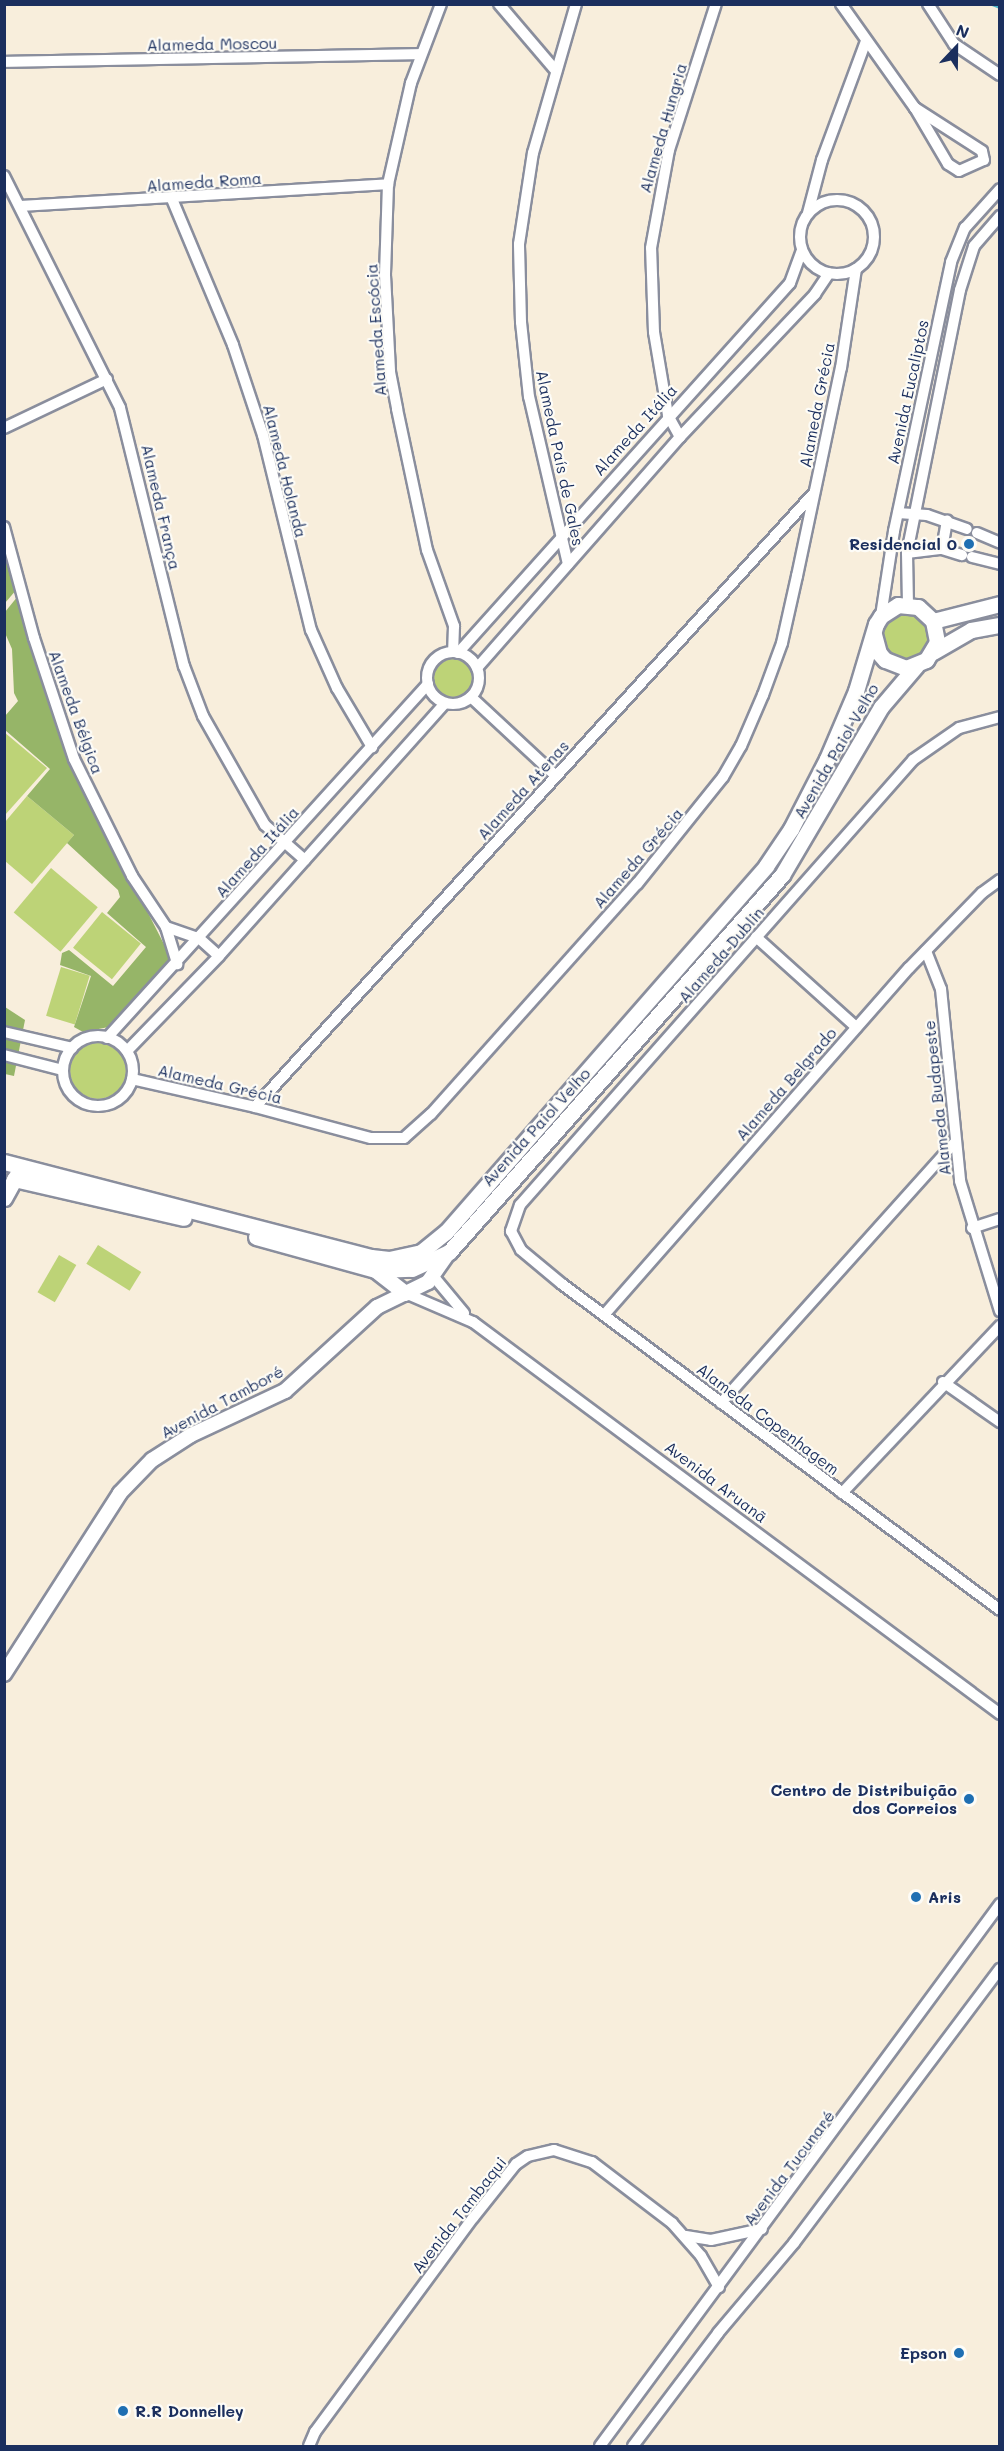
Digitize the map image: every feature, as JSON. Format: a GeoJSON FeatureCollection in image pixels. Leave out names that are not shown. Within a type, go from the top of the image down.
{"type":"FeatureCollection","features":[{"type":"Feature","properties":{"kind":"main road"},"geometry":{"type":"LineString","coordinates":[[933,621],[999,604]]}},
{"type":"Feature","properties":{"kind":"main road"},"geometry":{"type":"LineString","coordinates":[[881,616],[898,605],[908,605],[926,612],[933,621],[937,642],[933,652]]}},
{"type":"Feature","properties":{"kind":"main road","name":"Avenida Paiol Velho"},"geometry":{"type":"LineString","coordinates":[[4,1162],[371,1257],[389,1259],[421,1252],[446,1232],[766,866],[791,829],[828,759],[856,691],[881,616]]}},
{"type":"Feature","properties":{"kind":"main road","name":"Avenida Paiol Velho"},"geometry":{"type":"LineString","coordinates":[[14,1179],[198,1221],[375,1270],[412,1269],[448,1252],[782,874],[881,707],[916,666],[933,652],[971,630],[999,625]]}},
{"type":"Feature","properties":{"kind":"main road"},"geometry":{"type":"LineString","coordinates":[[874,634],[879,653],[885,660],[895,666],[916,666]]}},
{"type":"Feature","properties":{"kind":"main road"},"geometry":{"type":"LineString","coordinates":[[4,1198],[22,1165]]}},
{"type":"Feature","properties":{"kind":"main road"},"geometry":{"type":"LineString","coordinates":[[375,1270],[389,1277],[405,1293]]}},
{"type":"Feature","properties":{"kind":"street","name":"Alameda Escócia"},"geometry":{"type":"LineString","coordinates":[[441,4],[420,54],[388,184],[385,274],[390,372],[427,550],[454,626],[455,653]]}},
{"type":"Feature","properties":{"kind":"street"},"geometry":{"type":"LineString","coordinates":[[499,4],[556,71]]}},
{"type":"Feature","properties":{"kind":"street","name":"Alameda País de Gales"},"geometry":{"type":"LineString","coordinates":[[568,564],[559,537],[529,397],[521,322],[519,244],[524,196],[576,4]]}},
{"type":"Feature","properties":{"kind":"street","name":"Alameda Hungria"},"geometry":{"type":"LineString","coordinates":[[680,437],[668,416],[654,332],[651,248],[669,150],[716,4]]}},
{"type":"Feature","properties":{"kind":"street"},"geometry":{"type":"LineString","coordinates":[[841,4],[915,108],[951,167],[963,170],[984,160],[982,151],[915,108]]}},
{"type":"Feature","properties":{"kind":"street"},"geometry":{"type":"LineString","coordinates":[[928,4],[954,44],[999,75]]}},
{"type":"Feature","properties":{"kind":"street"},"geometry":{"type":"LineString","coordinates":[[808,213],[817,205],[840,200],[861,209],[873,228],[874,240],[871,252],[856,269],[829,273],[813,265],[802,250],[800,232],[808,213],[822,160],[866,41]]}},
{"type":"Feature","properties":{"kind":"street","name":"Alameda Moscou"},"geometry":{"type":"LineString","coordinates":[[4,62],[420,54]]}},
{"type":"Feature","properties":{"kind":"street","name":"Alameda França"},"geometry":{"type":"LineString","coordinates":[[4,176],[107,379],[131,445],[182,656],[203,716],[265,825],[305,860]]}},
{"type":"Feature","properties":{"kind":"street","name":"Alameda Roma"},"geometry":{"type":"LineString","coordinates":[[21,206],[172,200],[388,184]]}},
{"type":"Feature","properties":{"kind":"street","name":"Avenida Eucaliptos"},"geometry":{"type":"LineString","coordinates":[[881,616],[898,513],[951,262],[965,228],[999,189]]}},
{"type":"Feature","properties":{"kind":"street","name":"Alameda Holanda"},"geometry":{"type":"LineString","coordinates":[[172,200],[233,345],[263,435],[311,630],[337,688],[372,747]]}},
{"type":"Feature","properties":{"kind":"street","name":"Avenida Eucaliptos"},"geometry":{"type":"LineString","coordinates":[[908,605],[907,553],[962,282],[974,246],[999,216]]}},
{"type":"Feature","properties":{"kind":"street","name":"Alameda Itália"},"geometry":{"type":"LineString","coordinates":[[455,653],[790,283],[802,250]]}},
{"type":"Feature","properties":{"kind":"street","name":"Alameda Grécia"},"geometry":{"type":"LineString","coordinates":[[132,1079],[255,1107],[371,1138],[395,1141],[414,1131],[431,1114],[637,884],[723,777],[741,746],[782,643],[841,368],[856,269]]}},
{"type":"Feature","properties":{"kind":"street"},"geometry":{"type":"LineString","coordinates":[[477,668],[455,653],[435,660],[428,671],[428,684],[434,696],[445,702],[459,703],[471,697],[478,683],[477,668],[680,437],[815,294],[829,273]]}},
{"type":"Feature","properties":{"kind":"street"},"geometry":{"type":"LineString","coordinates":[[4,428],[107,379]]}},
{"type":"Feature","properties":{"kind":"street","name":"Alameda Atenas"},"geometry":{"type":"LineString","coordinates":[[255,1107],[814,493]]}},
{"type":"Feature","properties":{"kind":"street"},"geometry":{"type":"LineString","coordinates":[[898,513],[916,513],[947,520],[999,543]]}},
{"type":"Feature","properties":{"kind":"street"},"geometry":{"type":"LineString","coordinates":[[942,549],[947,520]]}},
{"type":"Feature","properties":{"kind":"street","name":"Alameda Bélgica"},"geometry":{"type":"LineString","coordinates":[[4,527],[34,638],[75,759],[132,876],[166,927],[177,964]]}},
{"type":"Feature","properties":{"kind":"street"},"geometry":{"type":"LineString","coordinates":[[907,553],[942,549],[999,564]]}},
{"type":"Feature","properties":{"kind":"street","name":"Alameda Itália"},"geometry":{"type":"LineString","coordinates":[[107,1038],[200,939],[428,684]]}},
{"type":"Feature","properties":{"kind":"street"},"geometry":{"type":"LineString","coordinates":[[471,697],[556,776]]}},
{"type":"Feature","properties":{"kind":"street"},"geometry":{"type":"LineString","coordinates":[[126,1051],[219,956],[445,702]]}},
{"type":"Feature","properties":{"kind":"street","name":"Alameda Dublin"},"geometry":{"type":"LineString","coordinates":[[521,1250],[512,1231],[520,1205],[913,760],[959,728],[999,717]]}},
{"type":"Feature","properties":{"kind":"street","name":"Alameda Belgrado"},"geometry":{"type":"LineString","coordinates":[[604,1315],[856,1027],[982,893],[999,880]]}},
{"type":"Feature","properties":{"kind":"street"},"geometry":{"type":"LineString","coordinates":[[166,927],[200,939],[219,956]]}},
{"type":"Feature","properties":{"kind":"street"},"geometry":{"type":"LineString","coordinates":[[756,938],[856,1027]]}},
{"type":"Feature","properties":{"kind":"street","name":"Alameda Budapeste"},"geometry":{"type":"LineString","coordinates":[[926,951],[941,989],[954,1143],[972,1228],[999,1311]]}},
{"type":"Feature","properties":{"kind":"street"},"geometry":{"type":"LineString","coordinates":[[4,1032],[72,1048]]}},
{"type":"Feature","properties":{"kind":"street"},"geometry":{"type":"LineString","coordinates":[[107,1038],[126,1051],[132,1079],[116,1101],[98,1106],[73,1095],[63,1070],[72,1048],[84,1039],[107,1038]]}},
{"type":"Feature","properties":{"kind":"street"},"geometry":{"type":"LineString","coordinates":[[4,1054],[63,1070]]}},
{"type":"Feature","properties":{"kind":"street"},"geometry":{"type":"LineString","coordinates":[[721,1403],[954,1143]]}},
{"type":"Feature","properties":{"kind":"street"},"geometry":{"type":"LineString","coordinates":[[972,1228],[999,1219]]}},
{"type":"Feature","properties":{"kind":"street","name":"Alameda Copenhagem"},"geometry":{"type":"LineString","coordinates":[[521,1250],[604,1315],[999,1610]]}},
{"type":"Feature","properties":{"kind":"street"},"geometry":{"type":"LineString","coordinates":[[448,1252],[434,1277],[473,1322]]}},
{"type":"Feature","properties":{"kind":"street","name":"Avenida Tamboré"},"geometry":{"type":"LineString","coordinates":[[4,1674],[134,1478],[167,1449],[285,1391],[378,1307],[434,1277]]}},
{"type":"Feature","properties":{"kind":"street","name":"Avenida Aruanã"},"geometry":{"type":"LineString","coordinates":[[405,1293],[473,1322],[999,1714]]}},
{"type":"Feature","properties":{"kind":"street"},"geometry":{"type":"LineString","coordinates":[[842,1492],[943,1382],[999,1326]]}},
{"type":"Feature","properties":{"kind":"street"},"geometry":{"type":"LineString","coordinates":[[943,1382],[999,1422]]}},
{"type":"Feature","properties":{"kind":"street","name":"Avenida Tucunaré"},"geometry":{"type":"LineString","coordinates":[[600,2446],[720,2287],[999,1904]]}},
{"type":"Feature","properties":{"kind":"street"},"geometry":{"type":"LineString","coordinates":[[633,2446],[718,2333],[795,2243],[999,1969]]}},
{"type":"Feature","properties":{"kind":"street","name":"Avenida Tambaqui"},"geometry":{"type":"LineString","coordinates":[[309,2446],[315,2432],[473,2218],[528,2156],[554,2150],[592,2162],[686,2236],[720,2287]]}},
{"type":"Feature","properties":{"kind":"street"},"geometry":{"type":"LineString","coordinates":[[686,2236],[711,2240],[762,2229]]}},
{"type":"Feature","properties":{"kind":"green space"},"geometry":{"type":"Polygon","coordinates":[[[4,538],[17,589],[5,603],[4,603],[4,538]]]}},
{"type":"Feature","properties":{"kind":"green space"},"geometry":{"type":"Polygon","coordinates":[[[18,596],[66,752],[170,956],[167,968],[114,1026],[83,1032],[74,1027],[91,976],[60,965],[62,953],[69,950],[113,986],[146,947],[107,913],[120,897],[118,890],[67,843],[74,835],[27,796],[50,769],[5,730],[5,716],[18,701],[14,693],[12,649],[5,633],[5,612],[18,596]]]}},
{"type":"Feature","properties":{"kind":"green space"},"geometry":{"type":"Polygon","coordinates":[[[900,611],[910,611],[922,618],[929,630],[929,640],[922,652],[910,659],[900,659],[885,648],[881,640],[881,630],[892,615],[900,611]]]}},
{"type":"Feature","properties":{"kind":"green space"},"geometry":{"type":"Polygon","coordinates":[[[453,659],[467,664],[472,678],[467,692],[453,697],[439,692],[434,678],[439,664],[453,659]]]}},
{"type":"Feature","properties":{"kind":"green space"},"geometry":{"type":"Polygon","coordinates":[[[4,732],[47,768],[5,815],[4,815],[4,732]]]}},
{"type":"Feature","properties":{"kind":"green space"},"geometry":{"type":"Polygon","coordinates":[[[27,796],[74,835],[32,884],[5,861],[5,822],[27,796]]]}},
{"type":"Feature","properties":{"kind":"green space"},"geometry":{"type":"Polygon","coordinates":[[[51,868],[98,907],[60,952],[14,912],[51,868]]]}},
{"type":"Feature","properties":{"kind":"green space"},"geometry":{"type":"Polygon","coordinates":[[[102,912],[141,943],[112,979],[73,948],[102,912]]]}},
{"type":"Feature","properties":{"kind":"green space"},"geometry":{"type":"Polygon","coordinates":[[[61,967],[90,976],[75,1025],[46,1016],[61,967]]]}},
{"type":"Feature","properties":{"kind":"green space"},"geometry":{"type":"Polygon","coordinates":[[[5,1007],[25,1020],[14,1076],[5,1074],[5,1007]]]}},
{"type":"Feature","properties":{"kind":"green space"},"geometry":{"type":"Polygon","coordinates":[[[93,1043],[103,1043],[118,1051],[124,1060],[126,1071],[124,1082],[118,1091],[103,1099],[93,1099],[82,1094],[75,1087],[70,1076],[70,1066],[75,1055],[82,1048],[93,1043]]]}},
{"type":"Feature","properties":{"kind":"green space"},"geometry":{"type":"Polygon","coordinates":[[[98,1245],[141,1272],[130,1291],[86,1264],[98,1245]]]}},
{"type":"Feature","properties":{"kind":"green space"},"geometry":{"type":"Polygon","coordinates":[[[59,1255],[76,1265],[55,1302],[38,1292],[59,1255]]]}},
{"type":"Feature","properties":{"kind":"waterway"},"geometry":{"type":"LineString","coordinates":[[992,4],[1000,7]]}},
{"type":"Feature","properties":{"kind":"place","name":"Residencial 0"},"geometry":{"type":"Point","coordinates":[969,544]}},
{"type":"Feature","properties":{"kind":"place","name":"Centro de Distribuição dos Correios"},"geometry":{"type":"Point","coordinates":[969,1799]}},
{"type":"Feature","properties":{"kind":"place","name":"Aris"},"geometry":{"type":"Point","coordinates":[916,1897]}},
{"type":"Feature","properties":{"kind":"place","name":"Epson"},"geometry":{"type":"Point","coordinates":[959,2353]}},
{"type":"Feature","properties":{"kind":"place","name":"R.R Donnelley"},"geometry":{"type":"Point","coordinates":[123,2411]}}]}
